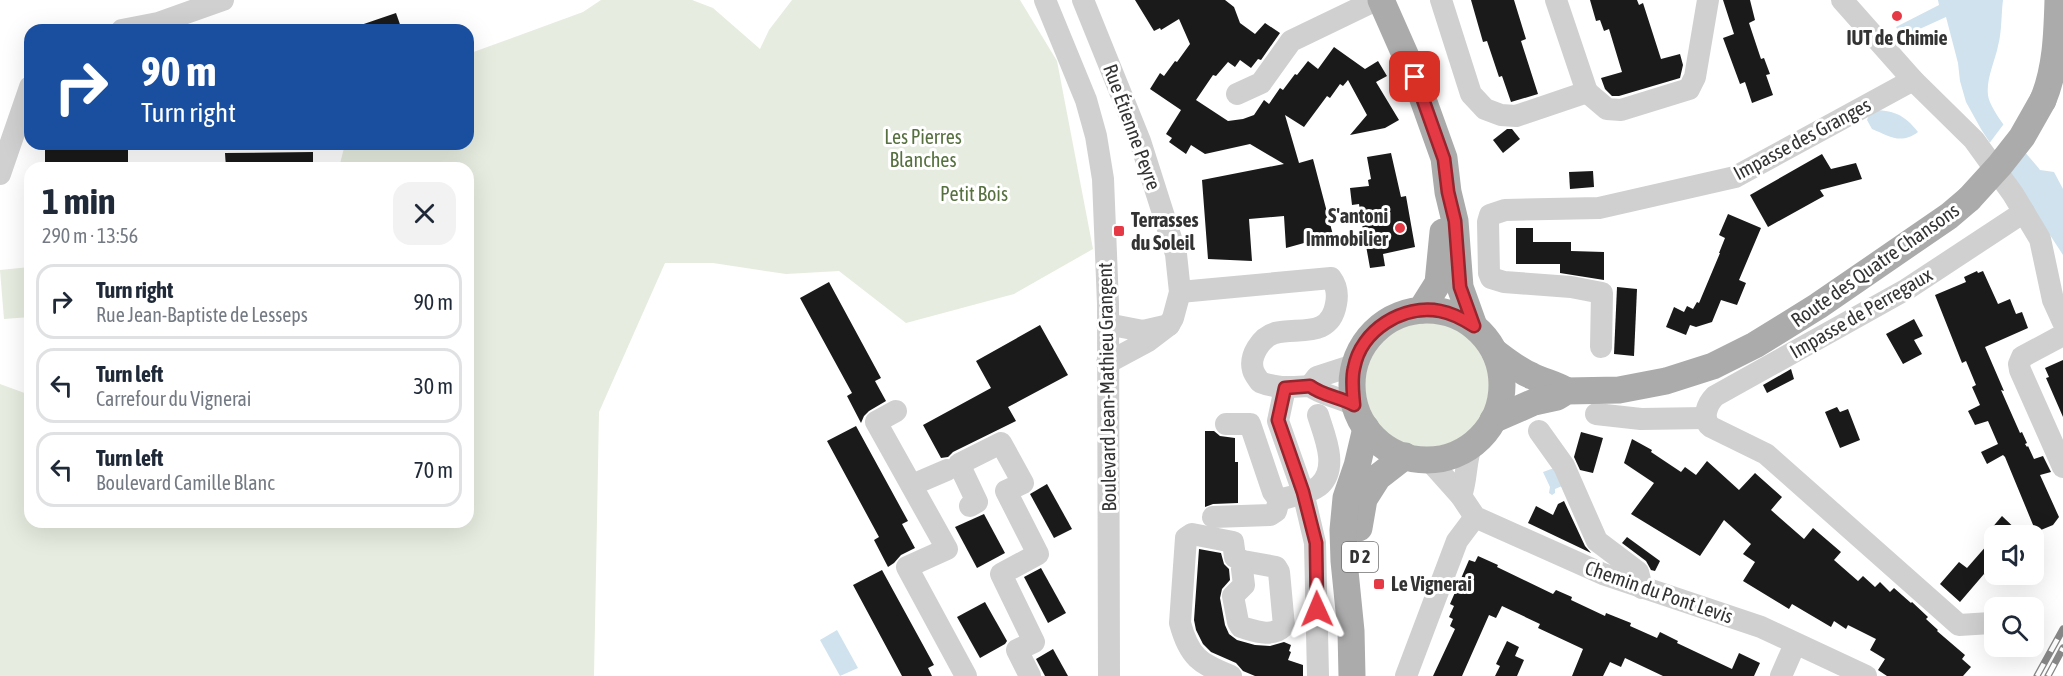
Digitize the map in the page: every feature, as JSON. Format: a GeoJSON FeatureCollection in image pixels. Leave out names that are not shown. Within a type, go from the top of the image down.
{"type":"FeatureCollection","features":[{"type":"Feature","properties":{"kind":"main road","name":"Route des Quatre Chansons"},"geometry":{"type":"LineString","coordinates":[[1493,420],[1534,402],[1557,397],[1567,392],[1619,390],[1666,381],[1713,366],[1755,345],[1818,306],[1949,216],[1969,199],[2000,165],[2022,137],[2043,100],[2049,84],[2056,43],[2058,0]]}},
{"type":"Feature","properties":{"kind":"main road"},"geometry":{"type":"LineString","coordinates":[[1368,2],[1415,77],[1444,159],[1448,192],[1455,221],[1460,287],[1474,326]]}},
{"type":"Feature","properties":{"kind":"main road"},"geometry":{"type":"LineString","coordinates":[[1421,310],[1438,283],[1448,192]]}},
{"type":"Feature","properties":{"kind":"main road"},"geometry":{"type":"LineString","coordinates":[[1421,310],[1440,311],[1458,316],[1474,326],[1495,352],[1501,375],[1501,398],[1493,420],[1484,434],[1471,446],[1450,456],[1416,458],[1383,445],[1360,416],[1352,385],[1354,365],[1364,344],[1379,327],[1399,315],[1421,310]]}},
{"type":"Feature","properties":{"kind":"main road","name":"Route des Quatre Chansons"},"geometry":{"type":"LineString","coordinates":[[1495,352],[1511,365],[1534,377],[1557,384],[1567,392]]}},
{"type":"Feature","properties":{"kind":"main road","name":"D 2"},"geometry":{"type":"LineString","coordinates":[[1352,676],[1343,530],[1346,498],[1357,466],[1360,416]]}},
{"type":"Feature","properties":{"kind":"main road","name":"D 2"},"geometry":{"type":"LineString","coordinates":[[1368,676],[1368,629],[1359,555],[1359,527],[1364,499],[1378,477],[1416,458]]}},
{"type":"Feature","properties":{"kind":"street"},"geometry":{"type":"LineString","coordinates":[[153,24],[223,0]]}},
{"type":"Feature","properties":{"kind":"street","name":"Boulevard Jean-Mathieu Grangent"},"geometry":{"type":"LineString","coordinates":[[1045,0],[1086,100],[1096,136],[1103,179],[1107,324],[1109,676]]}},
{"type":"Feature","properties":{"kind":"street","name":"Rue Étienne Peyre"},"geometry":{"type":"LineString","coordinates":[[1083,0],[1140,141],[1176,254],[1180,292],[1169,325]]}},
{"type":"Feature","properties":{"kind":"street"},"geometry":{"type":"LineString","coordinates":[[1441,0],[1471,94],[1485,109],[1501,115],[1516,116],[1587,92]]}},
{"type":"Feature","properties":{"kind":"street"},"geometry":{"type":"LineString","coordinates":[[1556,0],[1587,92],[1606,109],[1621,110],[1689,89],[1695,77],[1708,0]]}},
{"type":"Feature","properties":{"kind":"street"},"geometry":{"type":"LineString","coordinates":[[1842,0],[1913,80],[1974,140],[2024,212],[2040,239],[2053,300],[2063,322]]}},
{"type":"Feature","properties":{"kind":"street"},"geometry":{"type":"LineString","coordinates":[[1237,94],[1261,83],[1291,40],[1368,2]]}},
{"type":"Feature","properties":{"kind":"street","name":"Impasse des Granges"},"geometry":{"type":"LineString","coordinates":[[1601,348],[1602,293],[1571,287],[1504,282],[1491,278],[1488,222],[1490,215],[1505,210],[1599,208],[1735,177],[1913,80]]}},
{"type":"Feature","properties":{"kind":"street"},"geometry":{"type":"LineString","coordinates":[[0,174],[24,104]]}},
{"type":"Feature","properties":{"kind":"street","name":"Impasse de Perregaux"},"geometry":{"type":"LineString","coordinates":[[1705,418],[1709,403],[1715,396],[1907,289],[2024,212]]}},
{"type":"Feature","properties":{"kind":"street"},"geometry":{"type":"LineString","coordinates":[[1180,292],[1331,278],[1336,287],[1337,300],[1335,310],[1324,325],[1308,331],[1275,333],[1260,342],[1256,349],[1253,369],[1260,382],[1271,387],[1310,386],[1318,392],[1343,398],[1360,416]]}},
{"type":"Feature","properties":{"kind":"street"},"geometry":{"type":"LineString","coordinates":[[1107,324],[1143,332],[1169,325]]}},
{"type":"Feature","properties":{"kind":"street"},"geometry":{"type":"LineString","coordinates":[[1107,363],[1148,341],[1169,325]]}},
{"type":"Feature","properties":{"kind":"street"},"geometry":{"type":"LineString","coordinates":[[2063,335],[2022,357],[2019,363],[2020,370],[2063,467]]}},
{"type":"Feature","properties":{"kind":"street"},"geometry":{"type":"LineString","coordinates":[[1310,386],[1317,377],[1354,365]]}},
{"type":"Feature","properties":{"kind":"street"},"geometry":{"type":"LineString","coordinates":[[1285,388],[1278,420],[1303,492],[1316,543],[1318,676]]}},
{"type":"Feature","properties":{"kind":"street"},"geometry":{"type":"LineString","coordinates":[[896,411],[876,422],[947,549],[907,567],[966,676]]}},
{"type":"Feature","properties":{"kind":"street"},"geometry":{"type":"LineString","coordinates":[[1596,414],[1641,419],[1705,418],[1706,423],[1711,427],[1766,454],[1959,626],[1984,624]]}},
{"type":"Feature","properties":{"kind":"street"},"geometry":{"type":"LineString","coordinates":[[1280,500],[1320,485],[1327,472],[1330,457],[1318,415]]}},
{"type":"Feature","properties":{"kind":"street"},"geometry":{"type":"LineString","coordinates":[[1226,424],[1250,424],[1273,492],[1280,500]]}},
{"type":"Feature","properties":{"kind":"street"},"geometry":{"type":"LineString","coordinates":[[1539,431],[1564,466],[1597,541],[1638,572],[1642,588]]}},
{"type":"Feature","properties":{"kind":"street"},"geometry":{"type":"LineString","coordinates":[[970,506],[977,502],[959,464],[1001,443],[1023,483],[1006,491],[1038,554],[1001,574],[1034,642],[1017,650],[1030,676]]}},
{"type":"Feature","properties":{"kind":"street"},"geometry":{"type":"LineString","coordinates":[[1461,496],[1464,486],[1465,462],[1471,446]]}},
{"type":"Feature","properties":{"kind":"street"},"geometry":{"type":"LineString","coordinates":[[1406,676],[1457,541],[1475,517],[1461,496],[1416,458]]}},
{"type":"Feature","properties":{"kind":"street"},"geometry":{"type":"LineString","coordinates":[[912,485],[947,470]]}},
{"type":"Feature","properties":{"kind":"street"},"geometry":{"type":"LineString","coordinates":[[1213,517],[1270,515],[1276,511],[1280,500]]}},
{"type":"Feature","properties":{"kind":"street","name":"Chemin du Pont Levis"},"geometry":{"type":"LineString","coordinates":[[1475,517],[1603,574],[1761,627],[1866,676]]}},
{"type":"Feature","properties":{"kind":"street"},"geometry":{"type":"LineString","coordinates":[[1231,676],[1206,666],[1191,652],[1182,633],[1180,623],[1186,538],[1192,534],[1233,542],[1235,557],[1243,561]]}},
{"type":"Feature","properties":{"kind":"street"},"geometry":{"type":"LineString","coordinates":[[1781,676],[1795,644]]}},
{"type":"Feature","properties":{"kind":"green space","name":"Les Pierres Blanches"},"geometry":{"type":"Polygon","coordinates":[[[601,0],[692,0],[713,8],[760,49],[769,30],[792,0],[1020,0],[1057,61],[1093,249],[1014,294],[906,323],[839,271],[786,274],[713,263],[665,263],[599,412],[594,676],[0,676],[0,384],[24,393],[24,528],[474,528],[474,162],[340,162],[344,150],[474,150],[474,52],[583,12],[601,0]]]}},
{"type":"Feature","properties":{"kind":"green space"},"geometry":{"type":"Polygon","coordinates":[[[24,268],[24,317],[4,319],[0,270],[24,268]]]}},
{"type":"Feature","properties":{"kind":"green space"},"geometry":{"type":"Polygon","coordinates":[[[1427,321],[1451,326],[1472,339],[1485,360],[1490,384],[1485,408],[1472,429],[1451,442],[1427,447],[1403,442],[1382,429],[1369,408],[1364,384],[1369,360],[1382,339],[1403,326],[1427,321]]]}},
{"type":"Feature","properties":{"kind":"water"},"geometry":{"type":"Polygon","coordinates":[[[1938,0],[2003,0],[2000,35],[1989,76],[1988,95],[2002,123],[2040,170],[2054,172],[2063,189],[2063,255],[1966,102],[1946,17],[1902,37],[1896,27],[1939,5],[1938,0]]]}},
{"type":"Feature","properties":{"kind":"water"},"geometry":{"type":"Polygon","coordinates":[[[1871,110],[1897,114],[1908,121],[1918,132],[1900,139],[1872,129],[1867,120],[1871,110]]]}},
{"type":"Feature","properties":{"kind":"water"},"geometry":{"type":"Polygon","coordinates":[[[1554,468],[1562,486],[1555,489],[1552,495],[1549,493],[1550,487],[1543,472],[1554,468]]]}},
{"type":"Feature","properties":{"kind":"water"},"geometry":{"type":"Polygon","coordinates":[[[837,630],[858,668],[840,676],[820,640],[837,630]]]}},
{"type":"Feature","properties":{"kind":"pier"},"geometry":{"type":"Polygon","coordinates":[[[2006,121],[2027,150],[2008,175],[1988,145],[2006,121]]]}},
{"type":"Feature","properties":{"kind":"building"},"geometry":{"type":"Polygon","coordinates":[[[1135,0],[1225,0],[1234,7],[1240,23],[1255,34],[1265,23],[1280,33],[1261,60],[1258,59],[1251,68],[1240,60],[1235,67],[1228,62],[1216,76],[1213,75],[1196,100],[1228,121],[1254,115],[1264,100],[1269,104],[1280,88],[1283,90],[1308,61],[1318,69],[1334,47],[1365,69],[1378,61],[1387,76],[1376,82],[1399,120],[1385,128],[1350,135],[1367,115],[1348,80],[1343,86],[1340,84],[1330,98],[1327,96],[1304,127],[1285,115],[1299,163],[1313,159],[1333,235],[1286,248],[1284,216],[1249,219],[1252,261],[1208,259],[1202,180],[1284,164],[1250,144],[1205,154],[1191,145],[1186,154],[1169,142],[1172,138],[1166,134],[1181,110],[1150,89],[1160,73],[1164,76],[1190,44],[1179,19],[1161,30],[1160,28],[1154,31],[1135,0]]]}},
{"type":"Feature","properties":{"kind":"building"},"geometry":{"type":"Polygon","coordinates":[[[1471,0],[1514,0],[1526,39],[1521,41],[1538,94],[1511,102],[1502,76],[1499,77],[1487,41],[1483,42],[1471,0]]]}},
{"type":"Feature","properties":{"kind":"building"},"geometry":{"type":"Polygon","coordinates":[[[1590,0],[1637,0],[1639,5],[1643,3],[1661,59],[1680,54],[1683,65],[1680,78],[1612,96],[1605,89],[1601,78],[1622,72],[1609,29],[1604,31],[1600,20],[1596,21],[1590,0]]]}},
{"type":"Feature","properties":{"kind":"building"},"geometry":{"type":"Polygon","coordinates":[[[1723,0],[1750,0],[1755,20],[1749,23],[1761,59],[1764,58],[1770,74],[1766,75],[1773,95],[1752,103],[1745,82],[1740,84],[1723,38],[1734,34],[1723,0]]]}},
{"type":"Feature","properties":{"kind":"building"},"geometry":{"type":"Polygon","coordinates":[[[396,13],[400,24],[364,24],[396,13]]]}},
{"type":"Feature","properties":{"kind":"building"},"geometry":{"type":"Polygon","coordinates":[[[1507,129],[1512,129],[1520,139],[1503,153],[1493,140],[1507,129]]]}},
{"type":"Feature","properties":{"kind":"building"},"geometry":{"type":"Polygon","coordinates":[[[45,150],[128,150],[128,162],[45,162],[45,150]]]}},
{"type":"Feature","properties":{"kind":"building"},"geometry":{"type":"Polygon","coordinates":[[[313,152],[313,162],[226,162],[225,153],[313,152]]]}},
{"type":"Feature","properties":{"kind":"building"},"geometry":{"type":"Polygon","coordinates":[[[1391,153],[1401,197],[1406,196],[1415,247],[1383,254],[1385,266],[1370,268],[1365,240],[1358,237],[1363,230],[1359,204],[1352,205],[1350,188],[1369,186],[1368,180],[1371,179],[1367,157],[1391,153]]]}},
{"type":"Feature","properties":{"kind":"building"},"geometry":{"type":"Polygon","coordinates":[[[1822,154],[1831,169],[1856,163],[1862,179],[1820,190],[1824,196],[1768,227],[1750,195],[1822,154]]]}},
{"type":"Feature","properties":{"kind":"building"},"geometry":{"type":"Polygon","coordinates":[[[1593,171],[1594,187],[1570,189],[1569,172],[1593,171]]]}},
{"type":"Feature","properties":{"kind":"building"},"geometry":{"type":"Polygon","coordinates":[[[1728,214],[1761,228],[1739,280],[1746,283],[1737,305],[1721,300],[1712,322],[1696,327],[1690,325],[1686,335],[1666,327],[1674,307],[1684,312],[1687,306],[1693,309],[1697,302],[1699,303],[1725,238],[1719,235],[1728,214]]]}},
{"type":"Feature","properties":{"kind":"building"},"geometry":{"type":"Polygon","coordinates":[[[1516,228],[1533,228],[1533,242],[1571,242],[1571,251],[1604,252],[1604,280],[1560,273],[1560,264],[1516,264],[1516,228]]]}},
{"type":"Feature","properties":{"kind":"building"},"geometry":{"type":"Polygon","coordinates":[[[1977,271],[1978,273],[1983,271],[1998,304],[2010,299],[2016,314],[2022,312],[2028,328],[1985,347],[2004,391],[2001,390],[2020,433],[2022,432],[2027,443],[2025,444],[2034,459],[2043,456],[2051,472],[2040,475],[2059,517],[2053,525],[2044,529],[2044,525],[2033,525],[2005,457],[2003,455],[1987,464],[1981,452],[1998,444],[1988,421],[1975,425],[1968,411],[1980,405],[1972,387],[1976,385],[1966,361],[1962,363],[1935,295],[1966,282],[1964,277],[1977,271]]]}},
{"type":"Feature","properties":{"kind":"building"},"geometry":{"type":"Polygon","coordinates":[[[829,282],[881,378],[875,381],[886,401],[869,411],[861,423],[847,396],[852,393],[800,298],[829,282]]]}},
{"type":"Feature","properties":{"kind":"building"},"geometry":{"type":"Polygon","coordinates":[[[1617,287],[1637,289],[1634,356],[1614,354],[1617,287]]]}},
{"type":"Feature","properties":{"kind":"building"},"geometry":{"type":"Polygon","coordinates":[[[1914,319],[1923,336],[1914,340],[1922,354],[1903,364],[1886,334],[1914,319]]]}},
{"type":"Feature","properties":{"kind":"building"},"geometry":{"type":"Polygon","coordinates":[[[1040,325],[1068,375],[1008,407],[1016,421],[953,452],[948,457],[941,458],[923,425],[991,388],[976,361],[1040,325]]]}},
{"type":"Feature","properties":{"kind":"building"},"geometry":{"type":"Polygon","coordinates":[[[2063,360],[2063,417],[2046,378],[2049,377],[2045,368],[2063,360]]]}},
{"type":"Feature","properties":{"kind":"building"},"geometry":{"type":"Polygon","coordinates":[[[1791,369],[1794,379],[1767,393],[1763,385],[1791,369]]]}},
{"type":"Feature","properties":{"kind":"building"},"geometry":{"type":"Polygon","coordinates":[[[1837,407],[1840,412],[1848,409],[1860,440],[1840,448],[1825,412],[1837,407]]]}},
{"type":"Feature","properties":{"kind":"building"},"geometry":{"type":"Polygon","coordinates":[[[856,426],[908,521],[902,524],[915,548],[901,555],[888,567],[874,540],[879,537],[827,441],[856,426]]]}},
{"type":"Feature","properties":{"kind":"building"},"geometry":{"type":"Polygon","coordinates":[[[1205,431],[1214,431],[1220,436],[1235,438],[1235,462],[1238,462],[1238,503],[1213,504],[1205,507],[1205,431]]]}},
{"type":"Feature","properties":{"kind":"building"},"geometry":{"type":"Polygon","coordinates":[[[1581,432],[1603,438],[1593,473],[1580,470],[1574,457],[1581,432]]]}},
{"type":"Feature","properties":{"kind":"building"},"geometry":{"type":"Polygon","coordinates":[[[1632,439],[1652,450],[1651,452],[1681,472],[1685,467],[1696,475],[1707,461],[1739,490],[1755,473],[1782,497],[1771,510],[1804,539],[1813,528],[1841,552],[1834,560],[1858,581],[1863,576],[1875,587],[1880,582],[1890,592],[1894,588],[1912,602],[1928,617],[1926,619],[1937,631],[1965,655],[1962,659],[1971,667],[1963,676],[1887,676],[1878,670],[1885,659],[1870,650],[1876,639],[1848,625],[1846,629],[1834,621],[1831,627],[1792,604],[1789,609],[1743,581],[1755,562],[1743,554],[1751,544],[1724,520],[1700,556],[1631,514],[1654,483],[1624,463],[1632,439]]]}},
{"type":"Feature","properties":{"kind":"building"},"geometry":{"type":"Polygon","coordinates":[[[1047,484],[1072,529],[1054,538],[1030,494],[1047,484]]]}},
{"type":"Feature","properties":{"kind":"building"},"geometry":{"type":"Polygon","coordinates":[[[1564,501],[1585,546],[1591,553],[1528,523],[1536,506],[1553,515],[1558,504],[1564,501]]]}},
{"type":"Feature","properties":{"kind":"building"},"geometry":{"type":"Polygon","coordinates":[[[984,514],[1005,553],[977,568],[955,527],[984,514]]]}},
{"type":"Feature","properties":{"kind":"building"},"geometry":{"type":"Polygon","coordinates":[[[2002,516],[2011,525],[1994,525],[2002,516]]]}},
{"type":"Feature","properties":{"kind":"building"},"geometry":{"type":"Polygon","coordinates":[[[1627,537],[1660,561],[1655,571],[1651,570],[1646,561],[1622,543],[1627,537]]]}},
{"type":"Feature","properties":{"kind":"building"},"geometry":{"type":"Polygon","coordinates":[[[1199,549],[1221,553],[1224,564],[1229,569],[1230,580],[1222,589],[1220,598],[1229,634],[1237,640],[1255,645],[1270,646],[1284,642],[1291,645],[1288,660],[1303,665],[1303,676],[1255,676],[1243,671],[1236,663],[1211,652],[1203,644],[1194,620],[1199,549]]]}},
{"type":"Feature","properties":{"kind":"building"},"geometry":{"type":"Polygon","coordinates":[[[1984,549],[1984,574],[1960,602],[1940,584],[1959,562],[1967,568],[1984,549]]]}},
{"type":"Feature","properties":{"kind":"building"},"geometry":{"type":"Polygon","coordinates":[[[1478,556],[1553,594],[1556,590],[1572,597],[1571,600],[1605,616],[1606,613],[1631,623],[1630,626],[1657,638],[1660,632],[1678,641],[1677,643],[1732,669],[1739,653],[1760,663],[1754,676],[1663,676],[1625,658],[1621,667],[1610,662],[1603,676],[1572,676],[1583,649],[1538,628],[1540,624],[1502,606],[1496,618],[1489,615],[1462,676],[1433,676],[1455,629],[1450,626],[1453,619],[1449,617],[1454,606],[1450,604],[1469,560],[1475,562],[1478,556]]]}},
{"type":"Feature","properties":{"kind":"building"},"geometry":{"type":"Polygon","coordinates":[[[1041,568],[1066,613],[1048,623],[1024,577],[1041,568]]]}},
{"type":"Feature","properties":{"kind":"building"},"geometry":{"type":"Polygon","coordinates":[[[882,570],[934,665],[928,668],[932,676],[902,676],[853,585],[882,570]]]}},
{"type":"Feature","properties":{"kind":"building"},"geometry":{"type":"Polygon","coordinates":[[[985,602],[1007,641],[980,658],[957,617],[985,602]]]}},
{"type":"Feature","properties":{"kind":"building"},"geometry":{"type":"Polygon","coordinates":[[[1507,641],[1519,647],[1515,656],[1524,660],[1517,676],[1495,676],[1500,666],[1496,664],[1507,641]]]}},
{"type":"Feature","properties":{"kind":"building"},"geometry":{"type":"Polygon","coordinates":[[[1053,649],[1068,676],[1045,676],[1036,659],[1053,649]]]}},
{"type":"Feature","properties":{"kind":"railway"},"geometry":{"type":"LineString","coordinates":[[2037,676],[2063,629]]}},
{"type":"Feature","properties":{"kind":"railway"},"geometry":{"type":"LineString","coordinates":[[2048,676],[2063,648]]}},
{"type":"Feature","properties":{"kind":"place","name":"IUT de Chimie"},"geometry":{"type":"Point","coordinates":[1897,16]}},
{"type":"Feature","properties":{"kind":"place","name":"S'antoni Immobilier"},"geometry":{"type":"Point","coordinates":[1400,228]}},
{"type":"Feature","properties":{"kind":"place","name":"Terrasses du Soleil"},"geometry":{"type":"Point","coordinates":[1119,231]}},
{"type":"Feature","properties":{"kind":"place","name":"Le Vignerai"},"geometry":{"type":"Point","coordinates":[1379,584]}},
{"type":"Feature","properties":{"kind":"route"},"geometry":{"type":"LineString","coordinates":[[1317,609],[1316,543],[1303,492],[1278,420],[1285,388],[1310,386],[1318,392],[1343,398],[1354,405],[1352,385],[1354,365],[1364,344],[1379,327],[1399,315],[1421,310],[1440,311],[1458,316],[1474,326],[1460,287],[1455,221],[1448,192],[1444,159],[1415,77]]}},
{"type":"Feature","properties":{"kind":"park label","name":"Petit Bois"},"geometry":{"type":"Point","coordinates":[974,194]}}]}
